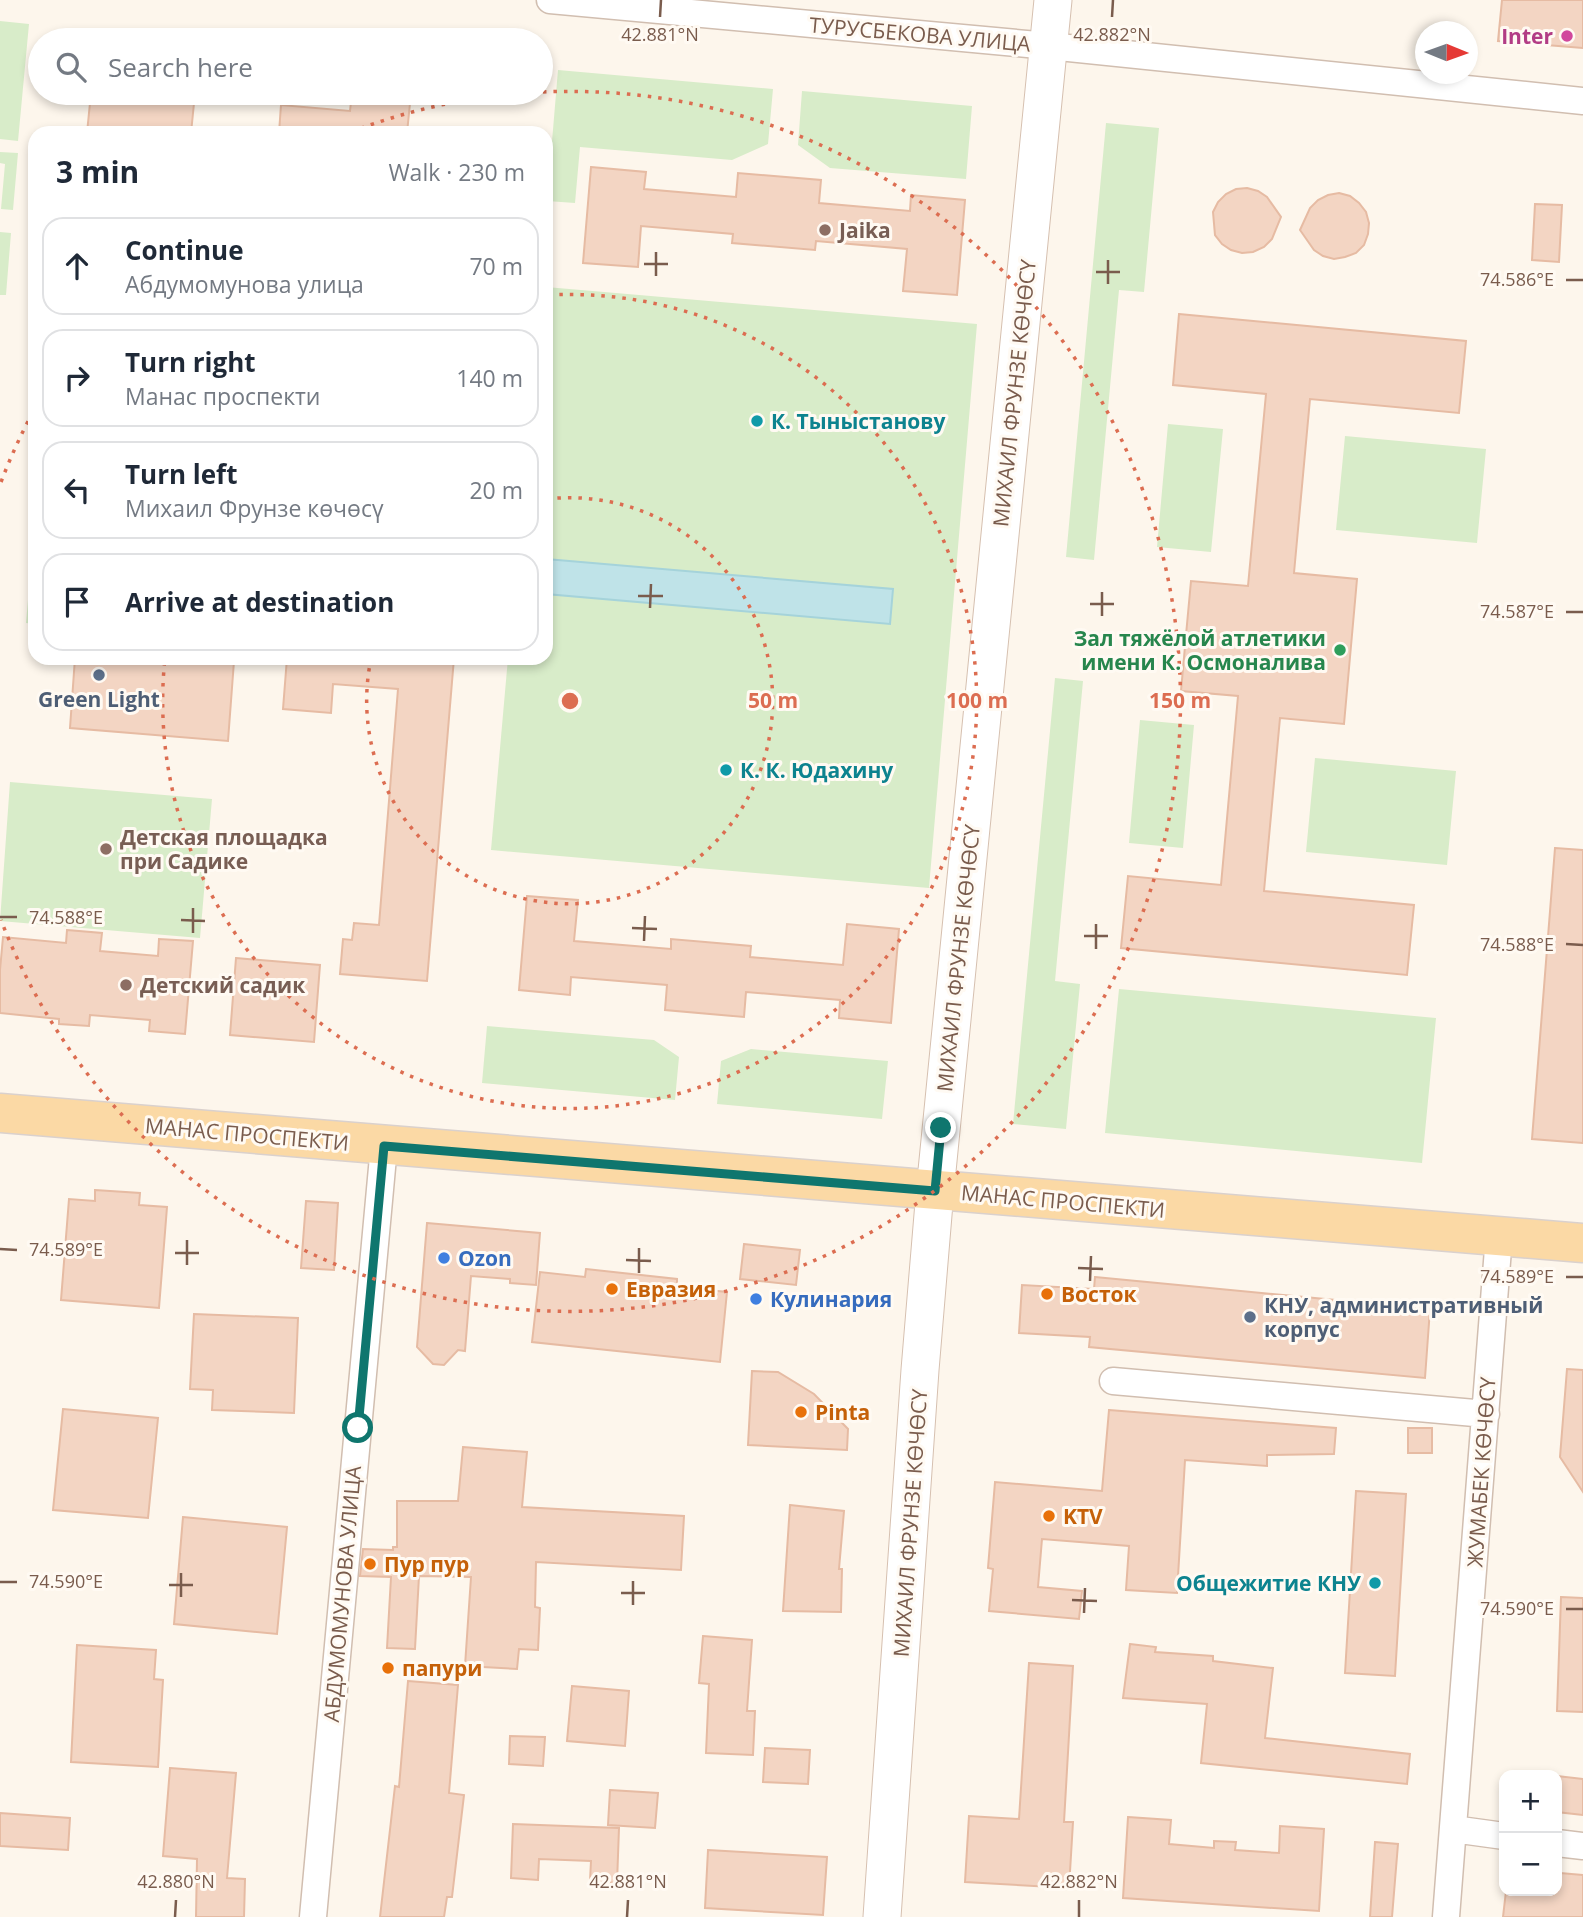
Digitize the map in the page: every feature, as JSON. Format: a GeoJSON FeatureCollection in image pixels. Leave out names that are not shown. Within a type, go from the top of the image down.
{"type":"FeatureCollection","features":[{"type":"Feature","properties":{"kind":"main road","name":"МИХАИЛ ФРУНЗЕ КӨЧӨСҮ"},"geometry":{"type":"LineString","coordinates":[[882,1917],[935,1191],[1053,0]]}},
{"type":"Feature","properties":{"kind":"main road","name":"МАНАС ПРОСПЕКТИ"},"geometry":{"type":"LineString","coordinates":[[0,1113],[1583,1243]]}},
{"type":"Feature","properties":{"kind":"street","name":"ТУРУСБЕКОВА УЛИЦА"},"geometry":{"type":"LineString","coordinates":[[550,0],[1049,46],[1583,101]]}},
{"type":"Feature","properties":{"kind":"street","name":"АБДУМОМУНОВА УЛИЦА"},"geometry":{"type":"LineString","coordinates":[[313,1917],[384,1146]]}},
{"type":"Feature","properties":{"kind":"street","name":"ЖУМАБЕК КӨЧӨСҮ"},"geometry":{"type":"LineString","coordinates":[[1446,1917],[1499,1236]]}},
{"type":"Feature","properties":{"kind":"street"},"geometry":{"type":"LineString","coordinates":[[1113,1381],[1486,1414]]}},
{"type":"Feature","properties":{"kind":"street"},"geometry":{"type":"LineString","coordinates":[[1453,1829],[1499,1835]]}},
{"type":"Feature","properties":{"kind":"street"},"geometry":{"type":"LineString","coordinates":[[1562,1844],[1583,1846]]}},
{"type":"Feature","properties":{"kind":"green space"},"geometry":{"type":"Polygon","coordinates":[[[0,21],[29,24],[18,141],[0,139],[0,21]]]}},
{"type":"Feature","properties":{"kind":"green space"},"geometry":{"type":"Polygon","coordinates":[[[558,70],[773,89],[768,144],[732,160],[580,147],[575,203],[553,201],[553,130],[558,70]]]}},
{"type":"Feature","properties":{"kind":"green space"},"geometry":{"type":"Polygon","coordinates":[[[802,91],[972,106],[966,179],[830,168],[798,145],[802,91]]]}},
{"type":"Feature","properties":{"kind":"green space"},"geometry":{"type":"Polygon","coordinates":[[[1106,123],[1159,128],[1144,292],[1119,290],[1094,560],[1066,557],[1106,123]]]}},
{"type":"Feature","properties":{"kind":"green space"},"geometry":{"type":"Polygon","coordinates":[[[0,152],[18,153],[13,210],[1,209],[5,164],[0,163],[0,152]]]}},
{"type":"Feature","properties":{"kind":"green space"},"geometry":{"type":"Polygon","coordinates":[[[0,232],[11,233],[6,295],[0,295],[0,232]]]}},
{"type":"Feature","properties":{"kind":"green space"},"geometry":{"type":"Polygon","coordinates":[[[553,288],[977,324],[929,888],[491,850],[507,665],[553,665],[553,288]]]}},
{"type":"Feature","properties":{"kind":"green space"},"geometry":{"type":"Polygon","coordinates":[[[1168,424],[1223,429],[1211,552],[1157,547],[1168,424]]]}},
{"type":"Feature","properties":{"kind":"green space"},"geometry":{"type":"Polygon","coordinates":[[[1345,436],[1486,449],[1477,543],[1336,530],[1345,436]]]}},
{"type":"Feature","properties":{"kind":"green space"},"geometry":{"type":"Polygon","coordinates":[[[1055,678],[1083,681],[1055,981],[1080,984],[1066,1129],[1013,1124],[1055,678]]]}},
{"type":"Feature","properties":{"kind":"green space"},"geometry":{"type":"Polygon","coordinates":[[[1140,720],[1194,725],[1183,848],[1129,843],[1140,720]]]}},
{"type":"Feature","properties":{"kind":"green space"},"geometry":{"type":"Polygon","coordinates":[[[1315,758],[1456,771],[1447,865],[1306,852],[1315,758]]]}},
{"type":"Feature","properties":{"kind":"green space","name":"Детская площадка при Садике"},"geometry":{"type":"Polygon","coordinates":[[[10,782],[212,799],[200,938],[0,921],[10,782]]]}},
{"type":"Feature","properties":{"kind":"green space"},"geometry":{"type":"Polygon","coordinates":[[[1119,989],[1436,1018],[1422,1163],[1105,1133],[1119,989]]]}},
{"type":"Feature","properties":{"kind":"green space"},"geometry":{"type":"Polygon","coordinates":[[[487,1026],[654,1040],[679,1057],[675,1100],[482,1083],[487,1026]]]}},
{"type":"Feature","properties":{"kind":"green space"},"geometry":{"type":"Polygon","coordinates":[[[751,1049],[888,1061],[882,1119],[717,1104],[721,1061],[751,1049]]]}},
{"type":"Feature","properties":{"kind":"water"},"geometry":{"type":"Polygon","coordinates":[[[553,560],[893,589],[890,624],[553,595],[553,560]]]}},
{"type":"Feature","properties":{"kind":"building"},"geometry":{"type":"Polygon","coordinates":[[[1502,0],[1583,0],[1583,48],[1498,41],[1502,0]]]}},
{"type":"Feature","properties":{"kind":"building"},"geometry":{"type":"Polygon","coordinates":[[[90,105],[194,105],[192,126],[88,126],[90,105]]]}},
{"type":"Feature","properties":{"kind":"building"},"geometry":{"type":"Polygon","coordinates":[[[281,105],[350,111],[351,105],[410,105],[408,126],[280,126],[281,105]]]}},
{"type":"Feature","properties":{"kind":"building","name":"Jaika"},"geometry":{"type":"Polygon","coordinates":[[[591,167],[646,172],[644,189],[736,197],[738,173],[821,180],[819,203],[910,211],[911,195],[965,200],[957,295],[903,291],[907,249],[816,241],[815,250],[732,243],[733,234],[641,226],[638,267],[583,263],[591,167]]]}},
{"type":"Feature","properties":{"kind":"building"},"geometry":{"type":"Polygon","coordinates":[[[1247,188],[1267,197],[1281,217],[1272,239],[1264,247],[1242,253],[1222,244],[1215,235],[1213,212],[1226,194],[1247,188]]]}},
{"type":"Feature","properties":{"kind":"building"},"geometry":{"type":"Polygon","coordinates":[[[1339,193],[1350,196],[1359,203],[1366,212],[1369,223],[1364,245],[1356,253],[1334,259],[1314,250],[1300,230],[1310,208],[1318,200],[1339,193]]]}},
{"type":"Feature","properties":{"kind":"building"},"geometry":{"type":"Polygon","coordinates":[[[1535,204],[1562,205],[1559,262],[1532,260],[1535,204]]]}},
{"type":"Feature","properties":{"kind":"building"},"geometry":{"type":"Polygon","coordinates":[[[1179,314],[1466,341],[1459,413],[1310,399],[1294,573],[1357,579],[1344,724],[1280,718],[1264,891],[1414,905],[1407,975],[1121,948],[1128,876],[1221,885],[1238,696],[1181,691],[1186,635],[1191,581],[1248,586],[1266,394],[1173,385],[1179,314]]]}},
{"type":"Feature","properties":{"kind":"building"},"geometry":{"type":"Polygon","coordinates":[[[74,665],[234,665],[228,741],[70,728],[74,665]]]}},
{"type":"Feature","properties":{"kind":"building"},"geometry":{"type":"Polygon","coordinates":[[[286,665],[453,665],[427,981],[340,974],[343,939],[352,940],[354,923],[379,925],[398,689],[333,684],[331,713],[283,709],[286,665]]]}},
{"type":"Feature","properties":{"kind":"building"},"geometry":{"type":"Polygon","coordinates":[[[1555,848],[1583,850],[1583,1143],[1532,1139],[1555,848]]]}},
{"type":"Feature","properties":{"kind":"building"},"geometry":{"type":"Polygon","coordinates":[[[527,896],[578,900],[574,941],[671,949],[671,939],[751,946],[750,957],[843,965],[847,924],[899,929],[891,1023],[839,1018],[840,1000],[746,992],[744,1017],[665,1010],[667,985],[571,977],[570,995],[519,990],[527,896]]]}},
{"type":"Feature","properties":{"kind":"building","name":"Детский садик"},"geometry":{"type":"Polygon","coordinates":[[[67,930],[102,933],[100,951],[158,956],[159,939],[193,941],[185,1034],[149,1031],[150,1020],[90,1015],[89,1026],[59,1024],[59,1019],[0,1013],[3,937],[66,943],[67,930]]]}},
{"type":"Feature","properties":{"kind":"building"},"geometry":{"type":"Polygon","coordinates":[[[236,958],[320,965],[314,1042],[230,1035],[236,958]]]}},
{"type":"Feature","properties":{"kind":"building"},"geometry":{"type":"Polygon","coordinates":[[[95,1190],[140,1193],[139,1205],[167,1207],[159,1308],[61,1300],[69,1199],[95,1201],[95,1190]]]}},
{"type":"Feature","properties":{"kind":"building"},"geometry":{"type":"Polygon","coordinates":[[[306,1201],[338,1203],[334,1270],[301,1268],[306,1201]]]}},
{"type":"Feature","properties":{"kind":"building"},"geometry":{"type":"Polygon","coordinates":[[[427,1223],[540,1233],[536,1285],[510,1283],[510,1279],[471,1276],[465,1351],[458,1350],[444,1365],[433,1364],[417,1347],[427,1223]]]}},
{"type":"Feature","properties":{"kind":"building"},"geometry":{"type":"Polygon","coordinates":[[[744,1244],[800,1250],[796,1285],[740,1279],[744,1244]]]}},
{"type":"Feature","properties":{"kind":"building"},"geometry":{"type":"Polygon","coordinates":[[[586,1269],[677,1279],[677,1287],[727,1292],[720,1362],[532,1342],[540,1272],[585,1277],[586,1269]]]}},
{"type":"Feature","properties":{"kind":"building"},"geometry":{"type":"Polygon","coordinates":[[[1095,1277],[1430,1309],[1425,1378],[1089,1347],[1090,1337],[1019,1333],[1022,1285],[1094,1289],[1095,1277]]]}},
{"type":"Feature","properties":{"kind":"building"},"geometry":{"type":"Polygon","coordinates":[[[194,1314],[298,1318],[294,1413],[212,1410],[213,1390],[190,1389],[194,1314]]]}},
{"type":"Feature","properties":{"kind":"building"},"geometry":{"type":"Polygon","coordinates":[[[1567,1369],[1583,1370],[1583,1492],[1560,1457],[1567,1369]]]}},
{"type":"Feature","properties":{"kind":"building"},"geometry":{"type":"Polygon","coordinates":[[[752,1371],[778,1372],[814,1394],[848,1429],[847,1450],[748,1445],[752,1371]]]}},
{"type":"Feature","properties":{"kind":"building"},"geometry":{"type":"Polygon","coordinates":[[[63,1409],[158,1418],[148,1518],[53,1510],[63,1409]]]}},
{"type":"Feature","properties":{"kind":"building"},"geometry":{"type":"Polygon","coordinates":[[[1109,1410],[1336,1428],[1334,1454],[1267,1455],[1267,1466],[1185,1460],[1177,1593],[1126,1590],[1129,1546],[1042,1539],[1038,1587],[1082,1591],[1079,1619],[989,1611],[993,1569],[988,1568],[995,1482],[1102,1491],[1109,1410]]]}},
{"type":"Feature","properties":{"kind":"building"},"geometry":{"type":"Polygon","coordinates":[[[1408,1428],[1432,1428],[1432,1453],[1408,1453],[1408,1428]]]}},
{"type":"Feature","properties":{"kind":"building"},"geometry":{"type":"Polygon","coordinates":[[[463,1447],[527,1452],[522,1507],[684,1516],[681,1570],[536,1562],[535,1607],[540,1608],[538,1650],[519,1649],[517,1669],[465,1666],[471,1577],[419,1576],[415,1649],[387,1648],[391,1577],[360,1576],[363,1549],[393,1550],[393,1547],[397,1547],[397,1501],[458,1501],[463,1447]]]}},
{"type":"Feature","properties":{"kind":"building","name":"Общежитие КНУ"},"geometry":{"type":"Polygon","coordinates":[[[1356,1491],[1406,1494],[1395,1676],[1345,1673],[1356,1491]]]}},
{"type":"Feature","properties":{"kind":"building"},"geometry":{"type":"Polygon","coordinates":[[[790,1505],[844,1511],[839,1569],[842,1569],[841,1612],[783,1611],[790,1505]]]}},
{"type":"Feature","properties":{"kind":"building"},"geometry":{"type":"Polygon","coordinates":[[[183,1517],[287,1527],[277,1634],[174,1624],[183,1517]]]}},
{"type":"Feature","properties":{"kind":"building"},"geometry":{"type":"Polygon","coordinates":[[[1561,1597],[1583,1598],[1583,1712],[1557,1711],[1561,1597]]]}},
{"type":"Feature","properties":{"kind":"building"},"geometry":{"type":"Polygon","coordinates":[[[703,1636],[752,1640],[747,1711],[755,1711],[753,1755],[706,1753],[709,1684],[699,1683],[703,1636]]]}},
{"type":"Feature","properties":{"kind":"building"},"geometry":{"type":"Polygon","coordinates":[[[1130,1644],[1156,1647],[1155,1652],[1213,1656],[1213,1661],[1273,1668],[1265,1738],[1410,1754],[1407,1784],[1201,1763],[1207,1704],[1123,1698],[1130,1644]]]}},
{"type":"Feature","properties":{"kind":"building"},"geometry":{"type":"Polygon","coordinates":[[[77,1645],[156,1650],[154,1679],[163,1680],[158,1767],[71,1762],[77,1645]]]}},
{"type":"Feature","properties":{"kind":"building"},"geometry":{"type":"Polygon","coordinates":[[[1029,1663],[1073,1666],[1064,1822],[1073,1822],[1069,1888],[965,1882],[969,1816],[1019,1819],[1029,1663]]]}},
{"type":"Feature","properties":{"kind":"building"},"geometry":{"type":"Polygon","coordinates":[[[408,1681],[458,1685],[449,1793],[464,1795],[452,1897],[447,1897],[444,1917],[380,1917],[395,1786],[399,1787],[408,1681]]]}},
{"type":"Feature","properties":{"kind":"building"},"geometry":{"type":"Polygon","coordinates":[[[572,1686],[629,1691],[625,1746],[567,1741],[572,1686]]]}},
{"type":"Feature","properties":{"kind":"building"},"geometry":{"type":"Polygon","coordinates":[[[510,1736],[545,1737],[543,1766],[509,1764],[510,1736]]]}},
{"type":"Feature","properties":{"kind":"building"},"geometry":{"type":"Polygon","coordinates":[[[765,1748],[810,1750],[808,1784],[763,1782],[765,1748]]]}},
{"type":"Feature","properties":{"kind":"building"},"geometry":{"type":"Polygon","coordinates":[[[170,1768],[236,1773],[227,1878],[245,1879],[244,1917],[196,1917],[197,1859],[163,1856],[170,1768]]]}},
{"type":"Feature","properties":{"kind":"building"},"geometry":{"type":"Polygon","coordinates":[[[1562,1777],[1583,1779],[1583,1815],[1562,1813],[1562,1777]]]}},
{"type":"Feature","properties":{"kind":"building"},"geometry":{"type":"Polygon","coordinates":[[[610,1790],[658,1793],[655,1828],[608,1825],[610,1790]]]}},
{"type":"Feature","properties":{"kind":"building"},"geometry":{"type":"Polygon","coordinates":[[[0,1813],[70,1818],[68,1850],[0,1846],[0,1813]]]}},
{"type":"Feature","properties":{"kind":"building"},"geometry":{"type":"Polygon","coordinates":[[[1128,1817],[1171,1820],[1169,1844],[1214,1848],[1214,1841],[1236,1842],[1235,1850],[1279,1853],[1280,1826],[1324,1829],[1319,1911],[1123,1898],[1128,1817]]]}},
{"type":"Feature","properties":{"kind":"building"},"geometry":{"type":"Polygon","coordinates":[[[513,1824],[619,1828],[617,1883],[590,1881],[591,1861],[539,1859],[538,1880],[511,1878],[513,1824]]]}},
{"type":"Feature","properties":{"kind":"building"},"geometry":{"type":"Polygon","coordinates":[[[1375,1842],[1398,1844],[1392,1917],[1370,1917],[1375,1842]]]}},
{"type":"Feature","properties":{"kind":"building"},"geometry":{"type":"Polygon","coordinates":[[[708,1850],[827,1857],[823,1915],[705,1908],[708,1850]]]}},
{"type":"Feature","properties":{"kind":"building"},"geometry":{"type":"Polygon","coordinates":[[[1562,1873],[1583,1875],[1583,1917],[1503,1917],[1505,1896],[1562,1896],[1562,1873]]]}},
{"type":"Feature","properties":{"kind":"place","name":"Inter"},"geometry":{"type":"Point","coordinates":[1567,36]}},
{"type":"Feature","properties":{"kind":"place","name":"Jaika"},"geometry":{"type":"Point","coordinates":[825,230]}},
{"type":"Feature","properties":{"kind":"place","name":"К. Тыныстанову"},"geometry":{"type":"Point","coordinates":[757,421]}},
{"type":"Feature","properties":{"kind":"place","name":"Зал тяжёлой атлетики имени К. Осмоналива"},"geometry":{"type":"Point","coordinates":[1340,650]}},
{"type":"Feature","properties":{"kind":"place","name":"Green Light"},"geometry":{"type":"Point","coordinates":[99,675]}},
{"type":"Feature","properties":{"kind":"place","name":"К. К. Юдахину"},"geometry":{"type":"Point","coordinates":[726,770]}},
{"type":"Feature","properties":{"kind":"place","name":"Детская площадка при Садике"},"geometry":{"type":"Point","coordinates":[106,849]}},
{"type":"Feature","properties":{"kind":"place","name":"Детский садик"},"geometry":{"type":"Point","coordinates":[126,985]}},
{"type":"Feature","properties":{"kind":"place","name":"Ozon"},"geometry":{"type":"Point","coordinates":[444,1258]}},
{"type":"Feature","properties":{"kind":"place","name":"Евразия"},"geometry":{"type":"Point","coordinates":[612,1289]}},
{"type":"Feature","properties":{"kind":"place","name":"Восток"},"geometry":{"type":"Point","coordinates":[1047,1294]}},
{"type":"Feature","properties":{"kind":"place","name":"Кулинария"},"geometry":{"type":"Point","coordinates":[756,1299]}},
{"type":"Feature","properties":{"kind":"place","name":"КНУ, административный корпус"},"geometry":{"type":"Point","coordinates":[1250,1317]}},
{"type":"Feature","properties":{"kind":"place","name":"Pinta"},"geometry":{"type":"Point","coordinates":[801,1412]}},
{"type":"Feature","properties":{"kind":"place","name":"KTV"},"geometry":{"type":"Point","coordinates":[1049,1516]}},
{"type":"Feature","properties":{"kind":"place","name":"Пур пур"},"geometry":{"type":"Point","coordinates":[370,1564]}},
{"type":"Feature","properties":{"kind":"place","name":"Общежитие КНУ"},"geometry":{"type":"Point","coordinates":[1375,1583]}},
{"type":"Feature","properties":{"kind":"place","name":"папури"},"geometry":{"type":"Point","coordinates":[388,1668]}},
{"type":"Feature","properties":{"kind":"route"},"geometry":{"type":"LineString","coordinates":[[358,1428],[384,1146],[935,1191],[941,1128]]}}]}
